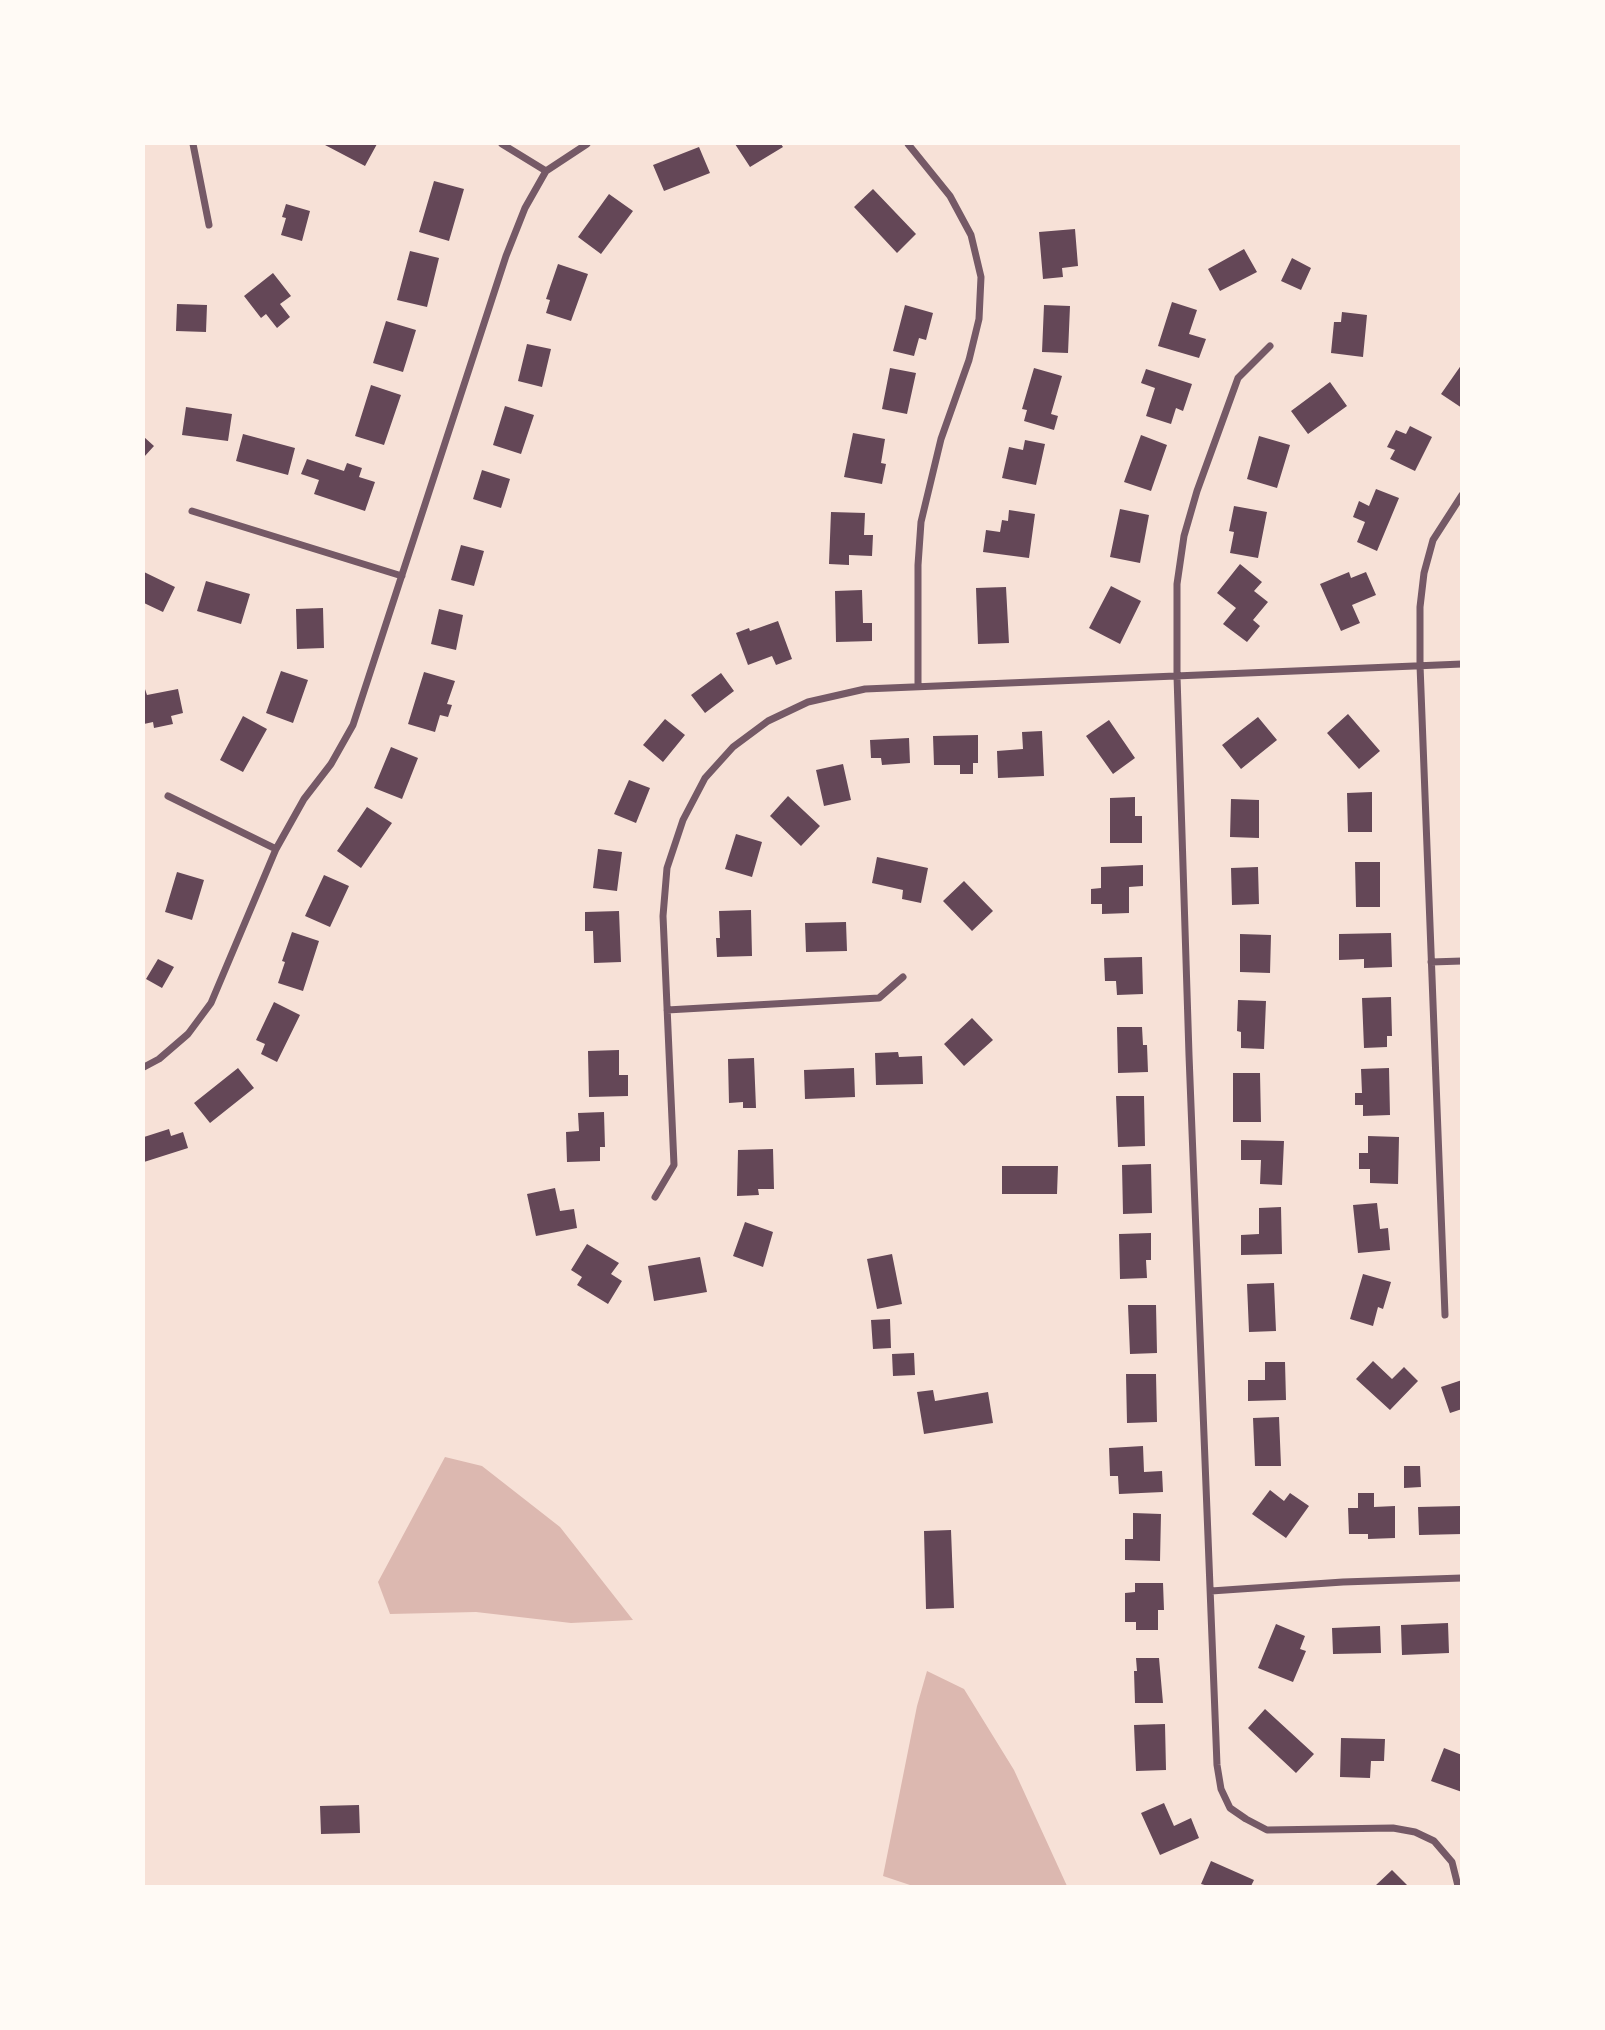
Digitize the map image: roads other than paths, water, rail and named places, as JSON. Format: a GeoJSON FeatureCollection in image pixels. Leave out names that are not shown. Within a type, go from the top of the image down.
{"type":"FeatureCollection","features":[{"type":"Feature","properties":{"kind":"street"},"geometry":{"type":"LineString","coordinates":[[193,144],[209,225]]}},
{"type":"Feature","properties":{"kind":"street"},"geometry":{"type":"LineString","coordinates":[[502,144],[546,171]]}},
{"type":"Feature","properties":{"kind":"street"},"geometry":{"type":"LineString","coordinates":[[144,1067],[159,1059],[188,1034],[211,1003],[276,849],[304,799],[331,764],[353,725],[506,256],[525,208],[546,171],[587,144]]}},
{"type":"Feature","properties":{"kind":"street"},"geometry":{"type":"LineString","coordinates":[[908,144],[950,196],[971,235],[981,277],[979,319],[937,452],[920,522],[918,686]]}},
{"type":"Feature","properties":{"kind":"street"},"geometry":{"type":"LineString","coordinates":[[1270,346],[1238,378],[1197,491],[1184,536],[1177,584],[1177,676],[1189,1041],[1217,1765],[1221,1789],[1230,1808],[1245,1819],[1267,1830],[1393,1828],[1415,1832],[1434,1841],[1452,1862],[1458,1886]]}},
{"type":"Feature","properties":{"kind":"street"},"geometry":{"type":"LineString","coordinates":[[1445,1315],[1420,607],[1424,573],[1433,540],[1461,495]]}},
{"type":"Feature","properties":{"kind":"street"},"geometry":{"type":"LineString","coordinates":[[192,511],[402,576]]}},
{"type":"Feature","properties":{"kind":"street"},"geometry":{"type":"LineString","coordinates":[[655,1197],[674,1164],[663,916],[667,868],[683,820],[705,778],[733,747],[768,721],[808,702],[865,689],[1461,664]]}},
{"type":"Feature","properties":{"kind":"street"},"geometry":{"type":"LineString","coordinates":[[168,796],[276,849]]}},
{"type":"Feature","properties":{"kind":"street"},"geometry":{"type":"LineString","coordinates":[[1431,962],[1461,961]]}},
{"type":"Feature","properties":{"kind":"street"},"geometry":{"type":"LineString","coordinates":[[667,1010],[878,998],[903,977]]}},
{"type":"Feature","properties":{"kind":"street"},"geometry":{"type":"LineString","coordinates":[[1211,1591],[1343,1582],[1461,1578]]}}]}
